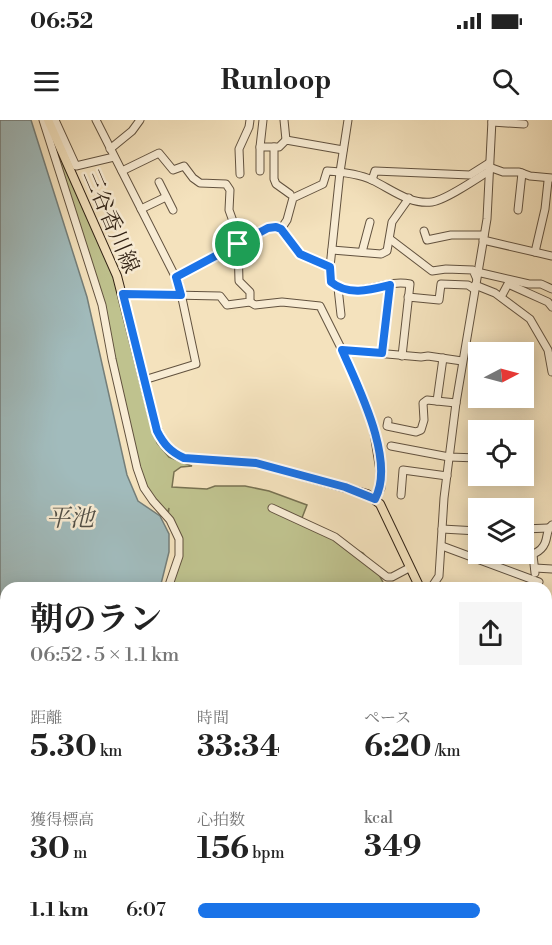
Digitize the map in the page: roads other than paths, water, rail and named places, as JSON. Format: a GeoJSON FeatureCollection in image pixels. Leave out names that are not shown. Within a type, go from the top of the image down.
{"type":"FeatureCollection","features":[{"type":"Feature","properties":{"kind":"main road","name":"三谷香川線"},"geometry":{"type":"LineString","coordinates":[[48,120],[113,265],[123,294],[157,431],[162,440],[174,453],[194,460],[266,465],[359,491],[375,499]]}},
{"type":"Feature","properties":{"kind":"main road"},"geometry":{"type":"LineString","coordinates":[[375,499],[384,511],[417,582]]}},
{"type":"Feature","properties":{"kind":"street"},"geometry":{"type":"LineString","coordinates":[[43,120],[100,297],[137,468],[144,488],[170,520],[179,539],[179,556],[170,582]]}},
{"type":"Feature","properties":{"kind":"street"},"geometry":{"type":"LineString","coordinates":[[55,120],[76,166],[114,157]]}},
{"type":"Feature","properties":{"kind":"street"},"geometry":{"type":"LineString","coordinates":[[96,120],[176,277],[196,364],[144,380]]}},
{"type":"Feature","properties":{"kind":"street"},"geometry":{"type":"LineString","coordinates":[[110,149],[132,131],[140,120]]}},
{"type":"Feature","properties":{"kind":"street"},"geometry":{"type":"LineString","coordinates":[[240,174],[239,148],[250,120]]}},
{"type":"Feature","properties":{"kind":"street"},"geometry":{"type":"LineString","coordinates":[[260,171],[263,120]]}},
{"type":"Feature","properties":{"kind":"street"},"geometry":{"type":"LineString","coordinates":[[284,120],[286,140]]}},
{"type":"Feature","properties":{"kind":"street"},"geometry":{"type":"LineString","coordinates":[[348,120],[330,267],[331,282],[338,288],[364,291],[403,283],[410,284],[402,356]]}},
{"type":"Feature","properties":{"kind":"street"},"geometry":{"type":"LineString","coordinates":[[435,582],[438,578],[442,546],[447,476],[456,403],[487,219],[492,121],[524,124]]}},
{"type":"Feature","properties":{"kind":"street"},"geometry":{"type":"LineString","coordinates":[[260,147],[279,147],[286,140]]}},
{"type":"Feature","properties":{"kind":"street"},"geometry":{"type":"LineString","coordinates":[[286,140],[343,150]]}},
{"type":"Feature","properties":{"kind":"street"},"geometry":{"type":"LineString","coordinates":[[274,147],[271,180],[290,194]]}},
{"type":"Feature","properties":{"kind":"street"},"geometry":{"type":"LineString","coordinates":[[122,171],[159,153],[173,170],[184,166],[200,183],[226,184],[230,190],[229,210],[238,244],[239,281],[250,292],[250,302]]}},
{"type":"Feature","properties":{"kind":"street"},"geometry":{"type":"LineString","coordinates":[[281,229],[288,220],[293,198],[323,184],[327,171],[372,180],[390,191],[409,198],[434,202],[489,167]]}},
{"type":"Feature","properties":{"kind":"street"},"geometry":{"type":"LineString","coordinates":[[372,180],[375,171],[470,175],[489,167],[502,172],[522,173],[550,180],[535,252]]}},
{"type":"Feature","properties":{"kind":"street"},"geometry":{"type":"LineString","coordinates":[[518,210],[522,173]]}},
{"type":"Feature","properties":{"kind":"street"},"geometry":{"type":"LineString","coordinates":[[159,182],[173,210]]}},
{"type":"Feature","properties":{"kind":"street"},"geometry":{"type":"LineString","coordinates":[[141,209],[166,197]]}},
{"type":"Feature","properties":{"kind":"street"},"geometry":{"type":"LineString","coordinates":[[332,250],[381,254],[387,251],[392,222],[409,198]]}},
{"type":"Feature","properties":{"kind":"street"},"geometry":{"type":"LineString","coordinates":[[362,252],[370,222]]}},
{"type":"Feature","properties":{"kind":"street"},"geometry":{"type":"LineString","coordinates":[[176,277],[268,228],[276,227],[281,229],[300,254],[330,267]]}},
{"type":"Feature","properties":{"kind":"street"},"geometry":{"type":"LineString","coordinates":[[424,231],[427,240],[451,235],[483,237],[552,256]]}},
{"type":"Feature","properties":{"kind":"street"},"geometry":{"type":"LineString","coordinates":[[390,239],[432,271],[473,270],[476,281],[501,297],[533,324],[548,350],[552,372]]}},
{"type":"Feature","properties":{"kind":"street"},"geometry":{"type":"LineString","coordinates":[[408,297],[439,300],[441,284],[468,285],[476,281],[541,284],[552,290]]}},
{"type":"Feature","properties":{"kind":"street"},"geometry":{"type":"LineString","coordinates":[[501,297],[508,284],[548,302],[552,307]]}},
{"type":"Feature","properties":{"kind":"street"},"geometry":{"type":"LineString","coordinates":[[382,353],[390,285]]}},
{"type":"Feature","properties":{"kind":"street"},"geometry":{"type":"LineString","coordinates":[[338,288],[341,315]]}},
{"type":"Feature","properties":{"kind":"street"},"geometry":{"type":"LineString","coordinates":[[123,294],[220,296],[228,305],[282,302],[320,306],[342,350],[372,421],[377,442],[381,488],[375,499]]}},
{"type":"Feature","properties":{"kind":"street"},"geometry":{"type":"LineString","coordinates":[[342,350],[402,356],[428,356],[462,361]]}},
{"type":"Feature","properties":{"kind":"street"},"geometry":{"type":"LineString","coordinates":[[437,401],[443,358]]}},
{"type":"Feature","properties":{"kind":"street"},"geometry":{"type":"LineString","coordinates":[[388,421],[387,426],[416,432],[421,430],[424,420],[423,403],[427,400],[456,403]]}},
{"type":"Feature","properties":{"kind":"street"},"geometry":{"type":"LineString","coordinates":[[391,446],[449,457],[468,458]]}},
{"type":"Feature","properties":{"kind":"street"},"geometry":{"type":"LineString","coordinates":[[401,495],[403,470],[447,476]]}},
{"type":"Feature","properties":{"kind":"street"},"geometry":{"type":"LineString","coordinates":[[272,508],[335,537],[387,577],[392,577],[410,568]]}},
{"type":"Feature","properties":{"kind":"street"},"geometry":{"type":"LineString","coordinates":[[534,528],[550,527],[544,545],[534,554]]}},
{"type":"Feature","properties":{"kind":"street"},"geometry":{"type":"LineString","coordinates":[[442,529],[468,530]]}},
{"type":"Feature","properties":{"kind":"street"},"geometry":{"type":"LineString","coordinates":[[442,546],[539,582]]}},
{"type":"Feature","properties":{"kind":"street"},"geometry":{"type":"LineString","coordinates":[[534,562],[535,570],[552,569]]}},
{"type":"Feature","properties":{"kind":"street"},"geometry":{"type":"LineString","coordinates":[[513,571],[514,564]]}},
{"type":"Feature","properties":{"kind":"water","name":"平池"},"geometry":{"type":"Polygon","coordinates":[[[0,120],[31,120],[87,297],[127,475],[138,501],[160,516],[169,534],[169,552],[162,582],[0,582],[0,120]]]}}]}
